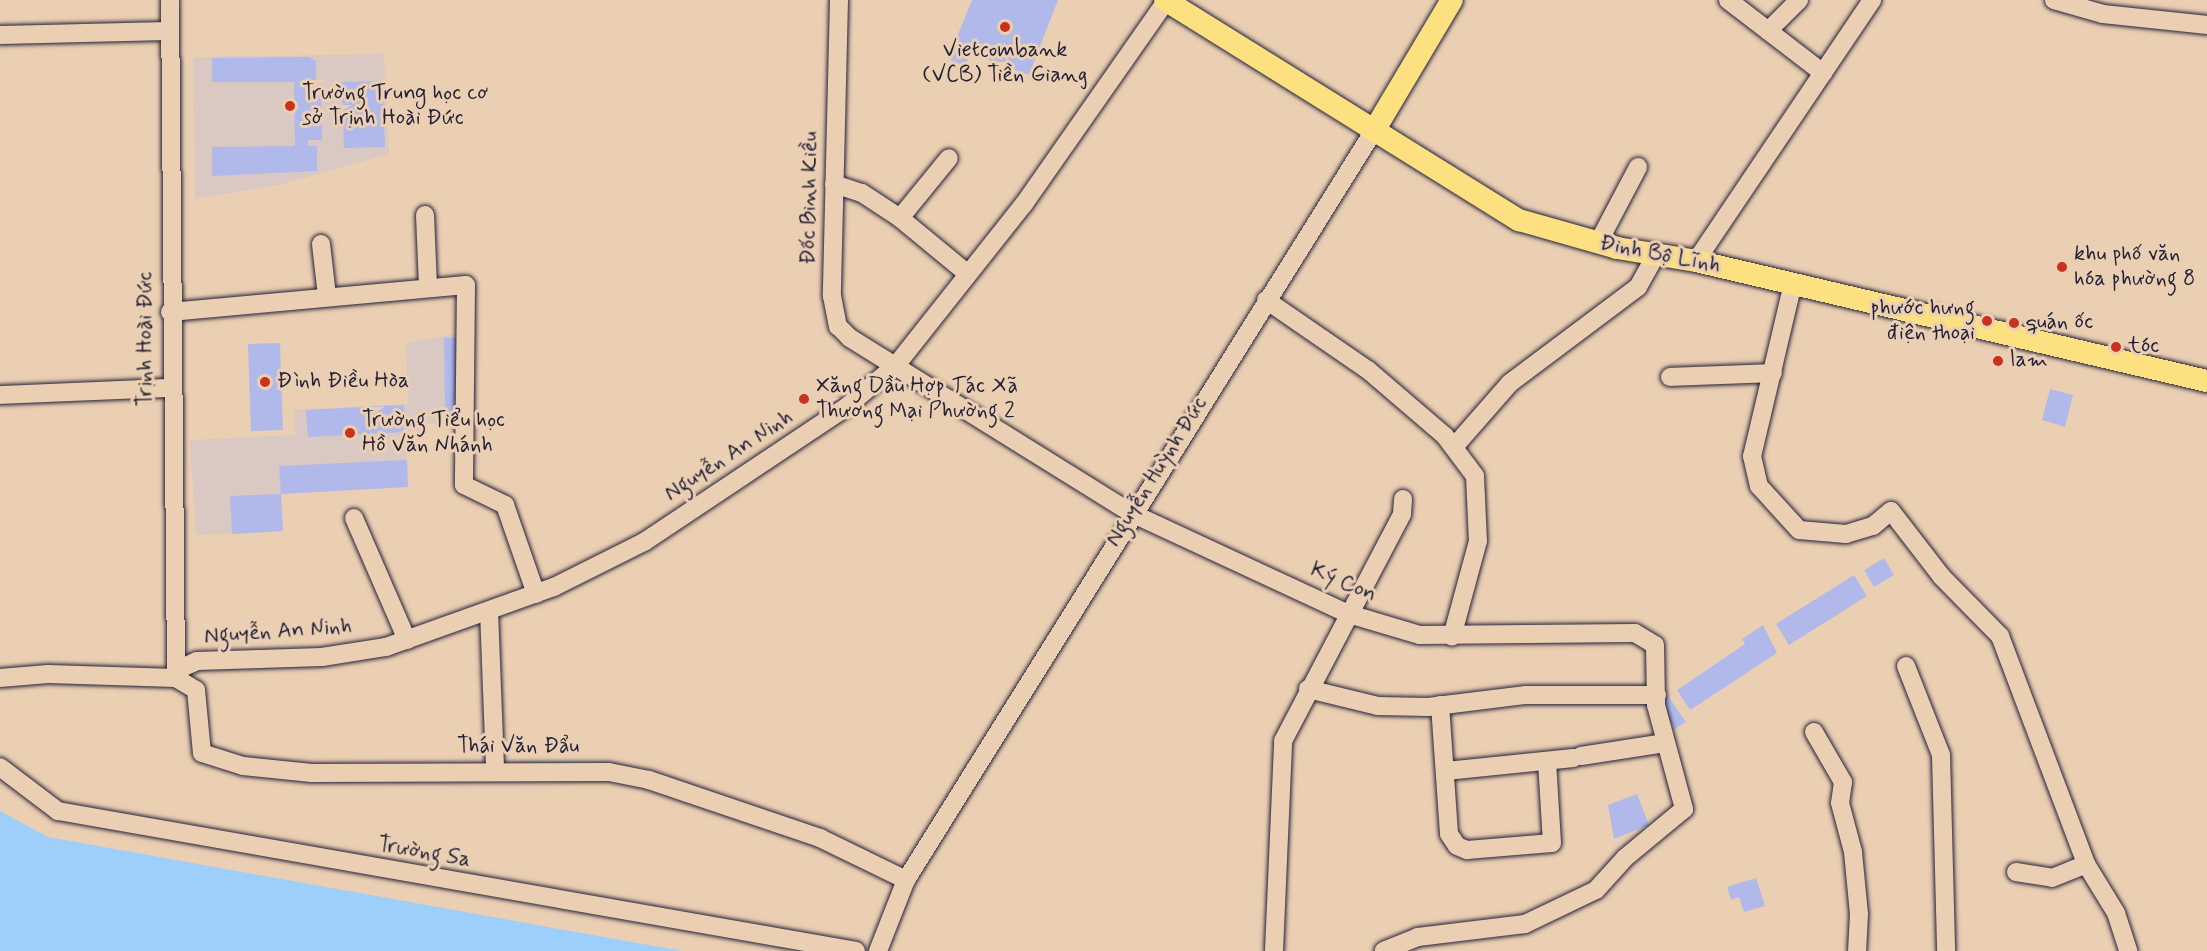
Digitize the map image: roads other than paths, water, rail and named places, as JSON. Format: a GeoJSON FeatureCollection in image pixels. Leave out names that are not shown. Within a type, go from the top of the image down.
{"type":"FeatureCollection","features":[{"type":"Feature","properties":{"kind":"main road","name":"Đinh Bộ Lĩnh"},"geometry":{"type":"LineString","coordinates":[[1166,0],[1519,220],[1598,243],[1696,261],[2207,381]]}},
{"type":"Feature","properties":{"kind":"main road","name":"Nguyễn Huỳnh Đức"},"geometry":{"type":"LineString","coordinates":[[1376,129],[1452,0]]}},
{"type":"Feature","properties":{"kind":"street","name":"Trịnh Hoài Đức"},"geometry":{"type":"LineString","coordinates":[[170,0],[170,388],[177,674]]}},
{"type":"Feature","properties":{"kind":"street","name":"Đốc Binh Kiều"},"geometry":{"type":"LineString","coordinates":[[839,0],[832,296],[838,326],[897,364]]}},
{"type":"Feature","properties":{"kind":"street","name":"Nguyễn An Ninh"},"geometry":{"type":"LineString","coordinates":[[0,678],[48,674],[177,674],[197,661],[322,657],[407,640],[536,594],[644,542],[845,408],[897,364],[968,274],[1166,0]]}},
{"type":"Feature","properties":{"kind":"street"},"geometry":{"type":"LineString","coordinates":[[1728,0],[1823,73]]}},
{"type":"Feature","properties":{"kind":"street"},"geometry":{"type":"LineString","coordinates":[[1768,31],[1799,0]]}},
{"type":"Feature","properties":{"kind":"street"},"geometry":{"type":"LineString","coordinates":[[1696,261],[1872,0]]}},
{"type":"Feature","properties":{"kind":"street"},"geometry":{"type":"LineString","coordinates":[[2054,0],[2103,14],[2207,25]]}},
{"type":"Feature","properties":{"kind":"street"},"geometry":{"type":"LineString","coordinates":[[0,35],[169,31]]}},
{"type":"Feature","properties":{"kind":"street","name":"Nguyễn Huỳnh Đức"},"geometry":{"type":"LineString","coordinates":[[878,951],[906,880],[1131,513],[1376,129]]}},
{"type":"Feature","properties":{"kind":"street"},"geometry":{"type":"LineString","coordinates":[[900,218],[949,158]]}},
{"type":"Feature","properties":{"kind":"street"},"geometry":{"type":"LineString","coordinates":[[1598,243],[1638,167]]}},
{"type":"Feature","properties":{"kind":"street"},"geometry":{"type":"LineString","coordinates":[[834,184],[862,193],[900,218],[968,274]]}},
{"type":"Feature","properties":{"kind":"street"},"geometry":{"type":"LineString","coordinates":[[425,215],[428,288]]}},
{"type":"Feature","properties":{"kind":"street"},"geometry":{"type":"LineString","coordinates":[[321,244],[327,296]]}},
{"type":"Feature","properties":{"kind":"street"},"geometry":{"type":"LineString","coordinates":[[1454,447],[1510,383],[1638,287],[1656,254]]}},
{"type":"Feature","properties":{"kind":"street"},"geometry":{"type":"LineString","coordinates":[[1793,283],[1752,456],[1759,486],[1799,530],[1846,534],[1873,526],[1891,511],[1942,577],[2000,636],[2086,864],[2116,913],[2128,951]]}},
{"type":"Feature","properties":{"kind":"street"},"geometry":{"type":"LineString","coordinates":[[170,312],[466,285],[464,485],[506,505],[536,594]]}},
{"type":"Feature","properties":{"kind":"street"},"geometry":{"type":"LineString","coordinates":[[1266,300],[1368,370],[1454,447],[1475,476],[1479,492],[1478,541],[1452,637]]}},
{"type":"Feature","properties":{"kind":"street","name":"Ký Con"},"geometry":{"type":"LineString","coordinates":[[897,364],[1131,513],[1349,614],[1396,630],[1452,637],[1647,636],[1656,645],[1657,696],[1665,743],[1684,809],[1625,858],[1596,890],[1526,924],[1418,937],[1384,951]]}},
{"type":"Feature","properties":{"kind":"street"},"geometry":{"type":"LineString","coordinates":[[1670,377],[1773,373]]}},
{"type":"Feature","properties":{"kind":"street"},"geometry":{"type":"LineString","coordinates":[[0,394],[170,388]]}},
{"type":"Feature","properties":{"kind":"street"},"geometry":{"type":"LineString","coordinates":[[1274,951],[1283,741],[1308,689],[1402,514],[1403,499]]}},
{"type":"Feature","properties":{"kind":"street"},"geometry":{"type":"LineString","coordinates":[[354,518],[407,640]]}},
{"type":"Feature","properties":{"kind":"street"},"geometry":{"type":"LineString","coordinates":[[489,611],[495,768]]}},
{"type":"Feature","properties":{"kind":"street"},"geometry":{"type":"LineString","coordinates":[[1906,666],[1941,755],[1946,951]]}},
{"type":"Feature","properties":{"kind":"street","name":"Thái Văn Đẩu"},"geometry":{"type":"LineString","coordinates":[[177,674],[196,690],[199,741],[210,759],[312,773],[495,768],[609,772],[650,780],[820,838],[906,880]]}},
{"type":"Feature","properties":{"kind":"street"},"geometry":{"type":"LineString","coordinates":[[1308,689],[1378,706],[1440,705],[1526,695],[1657,696]]}},
{"type":"Feature","properties":{"kind":"street"},"geometry":{"type":"LineString","coordinates":[[1440,705],[1449,834],[1457,846],[1467,850],[1543,845],[1556,838],[1547,761]]}},
{"type":"Feature","properties":{"kind":"street"},"geometry":{"type":"LineString","coordinates":[[1814,732],[1843,782],[1840,803],[1852,845],[1859,914],[1857,951]]}},
{"type":"Feature","properties":{"kind":"street"},"geometry":{"type":"LineString","coordinates":[[1446,771],[1547,761],[1665,743]]}},
{"type":"Feature","properties":{"kind":"street","name":"Trường Sa"},"geometry":{"type":"LineString","coordinates":[[0,767],[58,811],[856,951]]}},
{"type":"Feature","properties":{"kind":"street"},"geometry":{"type":"LineString","coordinates":[[2016,872],[2052,878],[2086,864]]}},
{"type":"Feature","properties":{"kind":"water"},"geometry":{"type":"Polygon","coordinates":[[[0,811],[48,837],[682,951],[0,951],[0,811]]]}},
{"type":"Feature","properties":{"kind":"place","name":"Vietcombank (VCB) Tiền Giang"},"geometry":{"type":"Point","coordinates":[1005,27]}},
{"type":"Feature","properties":{"kind":"place","name":"Trường Trung học cơ sở Trịnh Hoài Đức"},"geometry":{"type":"Point","coordinates":[290,106]}},
{"type":"Feature","properties":{"kind":"place","name":"khu phố văn hóa phường 8"},"geometry":{"type":"Point","coordinates":[2062,267]}},
{"type":"Feature","properties":{"kind":"place","name":"phước hưng điện thoại"},"geometry":{"type":"Point","coordinates":[1987,321]}},
{"type":"Feature","properties":{"kind":"place","name":"quán ốc"},"geometry":{"type":"Point","coordinates":[2014,323]}},
{"type":"Feature","properties":{"kind":"place","name":"tóc"},"geometry":{"type":"Point","coordinates":[2116,347]}},
{"type":"Feature","properties":{"kind":"place","name":"lam"},"geometry":{"type":"Point","coordinates":[1998,361]}},
{"type":"Feature","properties":{"kind":"place","name":"Đình Điều Hòa"},"geometry":{"type":"Point","coordinates":[265,382]}},
{"type":"Feature","properties":{"kind":"place","name":"Xăng Dầu Hợp Tác Xã Thương Mại Phường 2"},"geometry":{"type":"Point","coordinates":[804,399]}},
{"type":"Feature","properties":{"kind":"place","name":"Trường Tiểu học Hồ Văn Nhánh"},"geometry":{"type":"Point","coordinates":[350,433]}}]}
